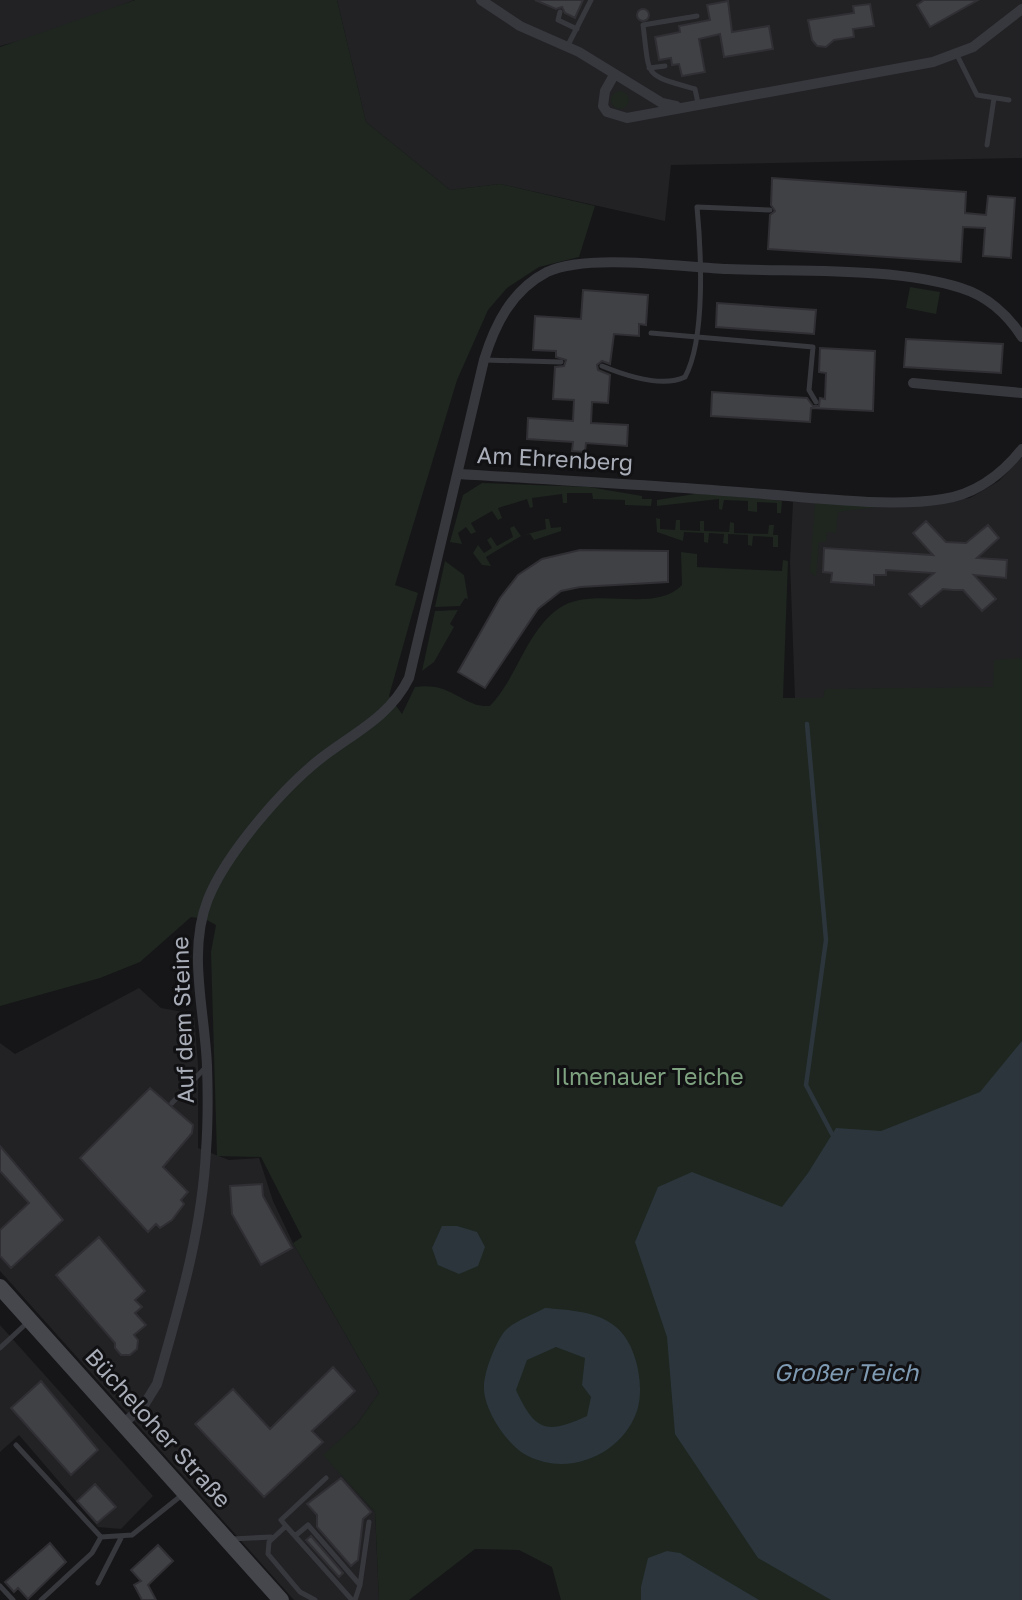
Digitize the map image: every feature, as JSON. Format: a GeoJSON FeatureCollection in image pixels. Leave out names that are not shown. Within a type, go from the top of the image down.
{"type":"FeatureCollection","features":[{"type":"Feature","properties":{"kind":"main road","name":"Bücheloher Straße"},"geometry":{"type":"LineString","coordinates":[[0,1286],[281,1600]]}},
{"type":"Feature","properties":{"kind":"street"},"geometry":{"type":"LineString","coordinates":[[481,0],[520,26],[568,47],[662,103],[679,106]]}},
{"type":"Feature","properties":{"kind":"street"},"geometry":{"type":"LineString","coordinates":[[614,75],[603,100],[607,112],[627,118],[679,106],[915,67],[957,55],[988,37],[1022,9]]}},
{"type":"Feature","properties":{"kind":"street","name":"Am Ehrenberg"},"geometry":{"type":"LineString","coordinates":[[1022,337],[1004,315],[984,298],[963,288],[926,279],[702,268],[569,265],[548,272],[528,284],[511,301],[496,325],[484,360],[458,474],[808,497],[925,501],[961,495],[981,486],[1009,465],[1022,449]]}},
{"type":"Feature","properties":{"kind":"street"},"geometry":{"type":"LineString","coordinates":[[913,383],[1022,393]]}},
{"type":"Feature","properties":{"kind":"street","name":"Auf dem Steine"},"geometry":{"type":"LineString","coordinates":[[123,1424],[144,1405],[157,1384],[194,1248],[206,1150],[207,1066],[198,968],[201,921],[209,897],[245,841],[284,793],[321,758],[370,725],[403,690],[409,678],[458,474]]}},
{"type":"Feature","properties":{"kind":"lane"},"geometry":{"type":"LineString","coordinates":[[568,47],[591,0]]}},
{"type":"Feature","properties":{"kind":"lane"},"geometry":{"type":"LineString","coordinates":[[561,12],[558,20],[577,29]]}},
{"type":"Feature","properties":{"kind":"lane"},"geometry":{"type":"LineString","coordinates":[[697,16],[643,25],[649,68],[655,78],[695,89],[698,103]]}},
{"type":"Feature","properties":{"kind":"lane"},"geometry":{"type":"LineString","coordinates":[[957,55],[977,95],[1009,100]]}},
{"type":"Feature","properties":{"kind":"lane"},"geometry":{"type":"LineString","coordinates":[[649,68],[665,66]]}},
{"type":"Feature","properties":{"kind":"lane"},"geometry":{"type":"LineString","coordinates":[[987,145],[994,98]]}},
{"type":"Feature","properties":{"kind":"lane"},"geometry":{"type":"LineString","coordinates":[[602,366],[625,376],[677,381],[688,372],[695,336],[702,268],[697,207],[770,210]]}},
{"type":"Feature","properties":{"kind":"lane"},"geometry":{"type":"LineString","coordinates":[[651,333],[813,347],[809,390],[816,402]]}},
{"type":"Feature","properties":{"kind":"lane"},"geometry":{"type":"LineString","coordinates":[[484,360],[561,362]]}},
{"type":"Feature","properties":{"kind":"lane"},"geometry":{"type":"LineString","coordinates":[[172,1102],[207,1066]]}},
{"type":"Feature","properties":{"kind":"lane"},"geometry":{"type":"LineString","coordinates":[[0,1348],[30,1320]]}},
{"type":"Feature","properties":{"kind":"lane"},"geometry":{"type":"LineString","coordinates":[[16,1445],[101,1537],[121,1538],[132,1535],[185,1493]]}},
{"type":"Feature","properties":{"kind":"lane"},"geometry":{"type":"LineString","coordinates":[[326,1478],[281,1520],[354,1600],[360,1585],[369,1522]]}},
{"type":"Feature","properties":{"kind":"lane"},"geometry":{"type":"LineString","coordinates":[[295,1536],[308,1525],[360,1585]]}},
{"type":"Feature","properties":{"kind":"lane"},"geometry":{"type":"LineString","coordinates":[[286,1526],[274,1536],[267,1548],[272,1562],[300,1592],[315,1600]]}},
{"type":"Feature","properties":{"kind":"lane"},"geometry":{"type":"LineString","coordinates":[[226,1539],[247,1541],[274,1536]]}},
{"type":"Feature","properties":{"kind":"lane"},"geometry":{"type":"LineString","coordinates":[[41,1600],[92,1553],[101,1537]]}},
{"type":"Feature","properties":{"kind":"lane"},"geometry":{"type":"LineString","coordinates":[[98,1583],[121,1538]]}},
{"type":"Feature","properties":{"kind":"lane"},"geometry":{"type":"LineString","coordinates":[[0,1586],[13,1600]]}},
{"type":"Feature","properties":{"kind":"shaded area"},"geometry":{"type":"Polygon","coordinates":[[[0,0],[134,0],[52,32],[0,46],[0,0]]]}},
{"type":"Feature","properties":{"kind":"shaded area"},"geometry":{"type":"Polygon","coordinates":[[[337,0],[1022,0],[1022,158],[671,165],[665,221],[500,184],[450,190],[366,122],[337,0]]]}},
{"type":"Feature","properties":{"kind":"shaded area"},"geometry":{"type":"Polygon","coordinates":[[[1022,457],[1022,698],[795,698],[790,562],[793,502],[928,503],[970,498],[999,481],[1022,457]]]}},
{"type":"Feature","properties":{"kind":"shaded area"},"geometry":{"type":"Polygon","coordinates":[[[139,988],[161,1008],[194,1014],[198,1065],[198,1148],[229,1160],[259,1158],[273,1201],[293,1243],[379,1393],[357,1424],[324,1455],[375,1512],[379,1600],[294,1600],[0,1271],[0,1043],[15,1054],[139,988]]]}},
{"type":"Feature","properties":{"kind":"shaded area"},"geometry":{"type":"Polygon","coordinates":[[[0,1325],[153,1496],[121,1529],[98,1527],[19,1435],[0,1452],[0,1325]]]}},
{"type":"Feature","properties":{"kind":"green space","name":"Ilmenauer Teiche"},"geometry":{"type":"Polygon","coordinates":[[[135,0],[337,0],[366,122],[450,190],[500,184],[595,206],[579,257],[539,267],[507,288],[488,310],[457,380],[395,585],[418,593],[389,696],[402,714],[415,687],[439,688],[472,703],[490,706],[508,682],[538,630],[558,609],[572,602],[588,599],[656,598],[670,594],[682,585],[681,552],[697,554],[697,567],[782,571],[783,560],[788,561],[783,698],[823,698],[825,689],[993,687],[994,660],[1022,658],[1022,1600],[561,1600],[552,1567],[519,1550],[475,1549],[409,1600],[379,1600],[375,1512],[323,1455],[357,1424],[379,1393],[293,1243],[302,1237],[261,1157],[217,1156],[211,952],[216,925],[205,919],[191,917],[140,962],[100,978],[0,1006],[0,47],[135,0]]]}},
{"type":"Feature","properties":{"kind":"green space"},"geometry":{"type":"Polygon","coordinates":[[[616,91],[624,91],[629,100],[627,107],[616,109],[611,104],[611,96],[616,91]]]}},
{"type":"Feature","properties":{"kind":"green space"},"geometry":{"type":"Polygon","coordinates":[[[910,287],[940,292],[936,314],[906,308],[910,287]]]}},
{"type":"Feature","properties":{"kind":"green space"},"geometry":{"type":"Polygon","coordinates":[[[482,483],[589,487],[652,499],[651,506],[625,505],[625,500],[593,499],[592,493],[567,493],[567,503],[563,503],[562,494],[532,498],[533,507],[530,508],[527,499],[498,508],[502,518],[498,520],[492,511],[471,523],[476,532],[471,534],[466,527],[458,533],[462,544],[450,542],[463,495],[482,483]]]}},
{"type":"Feature","properties":{"kind":"green space"},"geometry":{"type":"Polygon","coordinates":[[[701,493],[782,501],[781,513],[777,513],[777,503],[757,502],[757,512],[748,511],[748,501],[724,500],[722,510],[719,509],[719,499],[657,506],[657,500],[701,493]]]}},
{"type":"Feature","properties":{"kind":"green space"},"geometry":{"type":"Polygon","coordinates":[[[815,503],[881,504],[878,507],[838,512],[836,533],[827,532],[826,542],[819,542],[816,577],[810,572],[815,503]]]}},
{"type":"Feature","properties":{"kind":"green space"},"geometry":{"type":"Polygon","coordinates":[[[656,518],[660,519],[660,529],[675,530],[676,520],[680,520],[680,530],[700,531],[700,521],[704,521],[704,531],[729,532],[730,522],[734,523],[734,533],[768,534],[769,525],[774,525],[773,535],[778,535],[778,547],[773,547],[773,537],[753,536],[752,546],[748,545],[748,535],[728,534],[728,544],[723,543],[724,534],[709,533],[708,543],[704,542],[704,533],[684,532],[683,541],[657,532],[656,518]]]}},
{"type":"Feature","properties":{"kind":"green space"},"geometry":{"type":"Polygon","coordinates":[[[545,519],[549,519],[551,528],[561,527],[561,531],[534,540],[530,534],[524,535],[546,529],[545,519]]]}},
{"type":"Feature","properties":{"kind":"green space"},"geometry":{"type":"Polygon","coordinates":[[[514,526],[521,536],[486,557],[491,566],[482,565],[473,553],[478,545],[484,553],[492,548],[487,540],[491,537],[497,546],[513,537],[510,528],[514,526]]]}},
{"type":"Feature","properties":{"kind":"green space"},"geometry":{"type":"Polygon","coordinates":[[[445,561],[464,575],[468,599],[465,598],[460,606],[435,607],[445,561]]]}},
{"type":"Feature","properties":{"kind":"green space"},"geometry":{"type":"Polygon","coordinates":[[[458,610],[450,624],[454,627],[434,662],[422,671],[435,611],[458,610]]]}},
{"type":"Feature","properties":{"kind":"water","name":"Großer Teich"},"geometry":{"type":"Polygon","coordinates":[[[1022,1041],[1022,1600],[831,1600],[758,1558],[675,1434],[667,1337],[635,1242],[658,1187],[692,1172],[782,1207],[808,1173],[836,1128],[881,1131],[980,1092],[1022,1041]]]}},
{"type":"Feature","properties":{"kind":"water"},"geometry":{"type":"Polygon","coordinates":[[[442,1226],[457,1226],[477,1232],[485,1247],[478,1266],[459,1274],[438,1265],[432,1248],[442,1226]]]}},
{"type":"Feature","properties":{"kind":"water"},"geometry":{"type":"Polygon","coordinates":[[[545,1308],[582,1312],[609,1322],[623,1335],[634,1355],[640,1390],[637,1411],[620,1439],[593,1458],[561,1464],[528,1456],[505,1436],[488,1406],[484,1387],[486,1374],[501,1337],[512,1325],[545,1308]],[[556,1347],[527,1360],[516,1390],[529,1414],[543,1426],[561,1426],[587,1416],[591,1397],[582,1385],[585,1358],[556,1347]]]}},
{"type":"Feature","properties":{"kind":"water"},"geometry":{"type":"Polygon","coordinates":[[[667,1551],[680,1553],[759,1600],[641,1600],[641,1587],[648,1558],[667,1551]]]}},
{"type":"Feature","properties":{"kind":"building"},"geometry":{"type":"Polygon","coordinates":[[[535,0],[583,0],[575,18],[565,13],[562,7],[556,9],[535,0]]]}},
{"type":"Feature","properties":{"kind":"building"},"geometry":{"type":"Polygon","coordinates":[[[924,0],[978,0],[930,27],[917,5],[924,0]]]}},
{"type":"Feature","properties":{"kind":"building"},"geometry":{"type":"Polygon","coordinates":[[[728,1],[732,32],[769,26],[773,49],[724,57],[720,34],[699,39],[705,72],[682,76],[679,64],[672,65],[671,58],[659,60],[655,37],[680,32],[679,26],[710,20],[707,5],[728,1]]]}},
{"type":"Feature","properties":{"kind":"building"},"geometry":{"type":"Polygon","coordinates":[[[870,4],[874,26],[853,29],[854,37],[834,40],[826,47],[817,46],[812,40],[808,20],[854,13],[853,6],[870,4]]]}},
{"type":"Feature","properties":{"kind":"building"},"geometry":{"type":"Polygon","coordinates":[[[643,9],[649,15],[643,21],[637,15],[643,9]]]}},
{"type":"Feature","properties":{"kind":"building"},"geometry":{"type":"Polygon","coordinates":[[[772,178],[966,192],[965,213],[986,215],[988,196],[1015,198],[1011,258],[983,256],[985,228],[963,227],[961,262],[768,249],[770,215],[775,211],[771,205],[772,178]]]}},
{"type":"Feature","properties":{"kind":"building"},"geometry":{"type":"Polygon","coordinates":[[[583,290],[648,295],[646,325],[639,324],[639,336],[614,334],[610,364],[602,361],[597,365],[598,370],[610,375],[608,403],[592,402],[591,423],[628,425],[627,446],[586,443],[585,452],[572,451],[573,442],[527,439],[528,418],[573,421],[574,400],[553,399],[555,367],[564,366],[566,360],[556,357],[556,351],[533,350],[535,316],[581,319],[583,290]]]}},
{"type":"Feature","properties":{"kind":"building"},"geometry":{"type":"Polygon","coordinates":[[[717,303],[816,310],[814,334],[716,327],[717,303]]]}},
{"type":"Feature","properties":{"kind":"building"},"geometry":{"type":"Polygon","coordinates":[[[906,339],[1003,344],[1001,373],[904,367],[906,339]]]}},
{"type":"Feature","properties":{"kind":"building"},"geometry":{"type":"Polygon","coordinates":[[[820,348],[875,351],[873,411],[811,408],[810,422],[711,416],[712,392],[807,398],[813,406],[819,406],[820,398],[825,399],[826,373],[819,372],[820,348]]]}},
{"type":"Feature","properties":{"kind":"building"},"geometry":{"type":"Polygon","coordinates":[[[926,521],[946,542],[966,543],[988,525],[999,538],[977,558],[1007,560],[1006,578],[974,575],[996,599],[982,611],[963,590],[943,589],[921,607],[909,594],[934,573],[886,570],[886,575],[874,575],[874,585],[831,582],[832,573],[823,572],[824,548],[933,555],[913,533],[926,521]]]}},
{"type":"Feature","properties":{"kind":"building"},"geometry":{"type":"Polygon","coordinates":[[[580,550],[668,551],[668,582],[580,587],[561,591],[538,609],[485,688],[458,672],[500,598],[518,575],[542,559],[580,550]]]}},
{"type":"Feature","properties":{"kind":"building"},"geometry":{"type":"Polygon","coordinates":[[[150,1088],[193,1125],[192,1133],[163,1167],[188,1192],[181,1200],[184,1204],[172,1220],[160,1228],[156,1224],[148,1232],[80,1158],[150,1088]]]}},
{"type":"Feature","properties":{"kind":"building"},"geometry":{"type":"Polygon","coordinates":[[[0,1146],[63,1220],[11,1268],[0,1256],[0,1230],[29,1203],[0,1171],[0,1146]]]}},
{"type":"Feature","properties":{"kind":"building"},"geometry":{"type":"Polygon","coordinates":[[[262,1184],[263,1196],[292,1248],[261,1265],[232,1214],[230,1186],[262,1184]]]}},
{"type":"Feature","properties":{"kind":"building"},"geometry":{"type":"Polygon","coordinates":[[[99,1237],[145,1291],[135,1300],[142,1307],[135,1313],[146,1325],[134,1335],[138,1340],[137,1349],[130,1355],[121,1355],[115,1348],[115,1343],[56,1275],[99,1237]]]}},
{"type":"Feature","properties":{"kind":"building"},"geometry":{"type":"Polygon","coordinates":[[[333,1367],[355,1391],[312,1431],[323,1442],[264,1497],[195,1424],[233,1389],[270,1429],[333,1367]]]}},
{"type":"Feature","properties":{"kind":"building"},"geometry":{"type":"Polygon","coordinates":[[[41,1381],[98,1450],[71,1475],[11,1408],[41,1381]]]}},
{"type":"Feature","properties":{"kind":"building"},"geometry":{"type":"Polygon","coordinates":[[[341,1478],[371,1512],[363,1519],[358,1560],[351,1566],[317,1527],[317,1515],[307,1504],[341,1478]]]}},
{"type":"Feature","properties":{"kind":"building"},"geometry":{"type":"Polygon","coordinates":[[[95,1484],[116,1507],[97,1523],[77,1501],[95,1484]]]}},
{"type":"Feature","properties":{"kind":"building"},"geometry":{"type":"Polygon","coordinates":[[[311,1536],[343,1573],[339,1577],[306,1540],[311,1536]]]}},
{"type":"Feature","properties":{"kind":"building"},"geometry":{"type":"Polygon","coordinates":[[[50,1543],[66,1562],[28,1599],[18,1588],[14,1592],[5,1582],[50,1543]]]}},
{"type":"Feature","properties":{"kind":"building"},"geometry":{"type":"Polygon","coordinates":[[[158,1545],[173,1561],[148,1585],[156,1600],[142,1600],[134,1585],[141,1581],[131,1570],[158,1545]]]}},
{"type":"Feature","properties":{"kind":"waterway"},"geometry":{"type":"LineString","coordinates":[[807,724],[826,940],[806,1085],[832,1134]]}}]}
